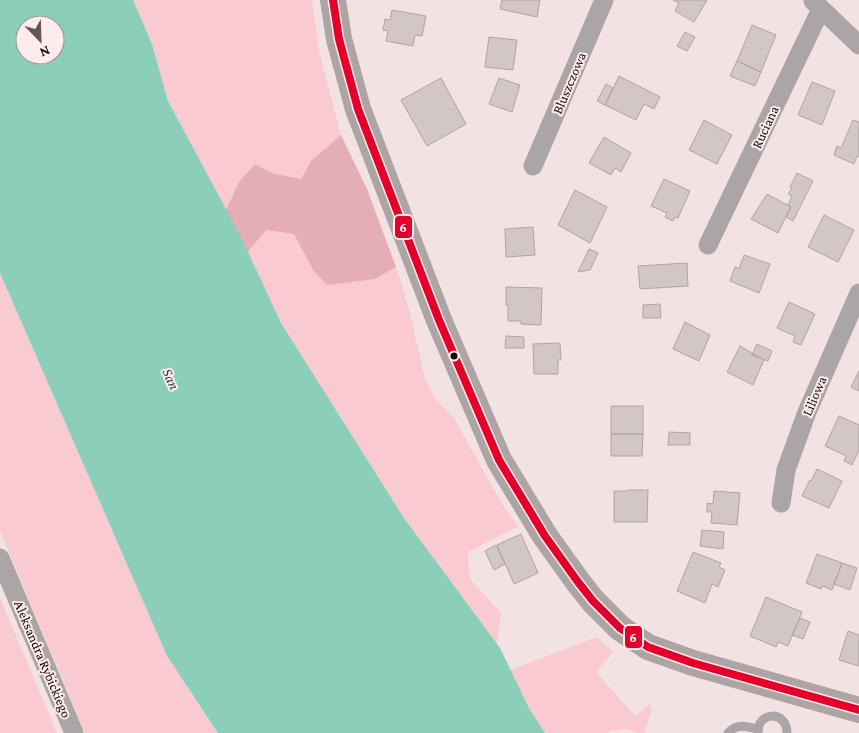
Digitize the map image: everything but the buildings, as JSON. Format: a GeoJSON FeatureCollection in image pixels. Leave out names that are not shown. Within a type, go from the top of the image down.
{"type":"FeatureCollection","features":[{"type":"Feature","properties":{"kind":"street"},"geometry":{"type":"LineString","coordinates":[[333,0],[339,39],[358,109],[443,329],[499,460],[545,536],[578,582],[593,601],[620,628],[648,646],[693,663],[859,710]]}},
{"type":"Feature","properties":{"kind":"street","name":"Bluszczowa"},"geometry":{"type":"LineString","coordinates":[[533,166],[604,0]]}},
{"type":"Feature","properties":{"kind":"street"},"geometry":{"type":"LineString","coordinates":[[817,4],[859,45]]}},
{"type":"Feature","properties":{"kind":"street","name":"Ruciana"},"geometry":{"type":"LineString","coordinates":[[708,245],[817,4]]}},
{"type":"Feature","properties":{"kind":"street","name":"Liliowa"},"geometry":{"type":"LineString","coordinates":[[782,503],[786,470],[807,412],[859,293]]}},
{"type":"Feature","properties":{"kind":"street","name":"Aleksandra Rybickiego"},"geometry":{"type":"LineString","coordinates":[[0,558],[74,733]]}},
{"type":"Feature","properties":{"kind":"lane"},"geometry":{"type":"LineString","coordinates":[[728,733],[732,728],[742,725],[758,731],[762,720],[774,716],[780,718],[785,723],[787,733]]}},
{"type":"Feature","properties":{"kind":"shaded area"},"geometry":{"type":"Polygon","coordinates":[[[133,0],[312,0],[319,51],[341,135],[311,161],[301,179],[272,173],[239,182],[226,210],[168,101],[152,44],[133,0]]]}},
{"type":"Feature","properties":{"kind":"shaded area"},"geometry":{"type":"Polygon","coordinates":[[[341,135],[367,189],[396,267],[375,279],[327,285],[313,270],[294,234],[266,230],[248,252],[226,210],[239,182],[255,164],[272,173],[301,179],[311,161],[341,135]]]}},
{"type":"Feature","properties":{"kind":"shaded area"},"geometry":{"type":"Polygon","coordinates":[[[266,230],[294,234],[313,270],[375,279],[396,267],[409,309],[425,379],[435,398],[454,418],[502,504],[518,526],[468,552],[470,579],[501,613],[497,644],[404,518],[281,323],[248,252],[266,230]]]}},
{"type":"Feature","properties":{"kind":"shaded area"},"geometry":{"type":"Polygon","coordinates":[[[0,273],[167,656],[218,733],[85,733],[0,531],[0,273]]]}},
{"type":"Feature","properties":{"kind":"shaded area"},"geometry":{"type":"Polygon","coordinates":[[[0,598],[57,733],[0,733],[0,598]]]}},
{"type":"Feature","properties":{"kind":"shaded area"},"geometry":{"type":"Polygon","coordinates":[[[597,637],[613,652],[596,672],[635,716],[650,704],[652,710],[644,733],[627,729],[608,733],[545,733],[529,708],[510,670],[597,637]]]}},
{"type":"Feature","properties":{"kind":"water","name":"San"},"geometry":{"type":"Polygon","coordinates":[[[0,0],[133,0],[152,44],[168,101],[242,239],[281,323],[404,518],[500,648],[529,708],[545,733],[218,733],[167,656],[0,273],[0,0]]]}},
{"type":"Feature","properties":{"kind":"transit line","name":"6"},"geometry":{"type":"LineString","coordinates":[[333,0],[339,39],[358,109],[439,320],[499,460],[545,536],[578,582],[593,601],[620,628],[648,647],[693,663],[859,710]]}}]}
